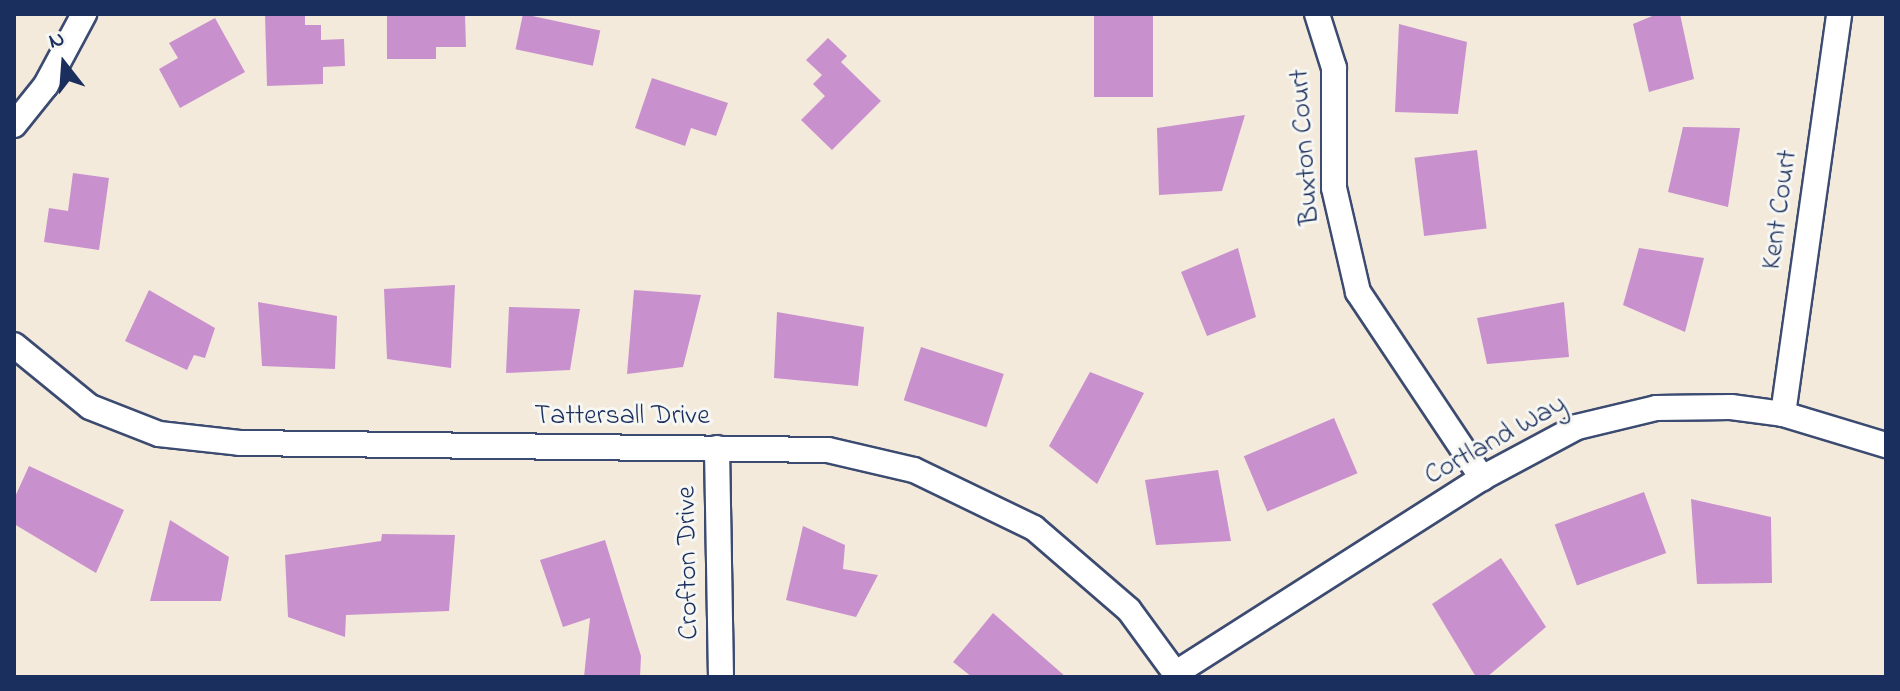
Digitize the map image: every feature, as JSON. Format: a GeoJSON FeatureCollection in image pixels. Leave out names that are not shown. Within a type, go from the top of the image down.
{"type":"FeatureCollection","features":[{"type":"Feature","properties":{"kind":"street"},"geometry":{"type":"LineString","coordinates":[[14,125],[46,85],[84,14]]}},
{"type":"Feature","properties":{"kind":"street","name":"Buxton Court"},"geometry":{"type":"LineString","coordinates":[[1317,14],[1334,68],[1334,188],[1358,292],[1482,478]]}},
{"type":"Feature","properties":{"kind":"street","name":"Kent Court"},"geometry":{"type":"LineString","coordinates":[[1783,414],[1839,14]]}},
{"type":"Feature","properties":{"kind":"street","name":"Tattersall Drive"},"geometry":{"type":"LineString","coordinates":[[14,345],[90,407],[159,434],[240,443],[828,450],[914,470],[1034,528],[1129,610],[1177,675]]}},
{"type":"Feature","properties":{"kind":"street","name":"Cortland Way"},"geometry":{"type":"LineString","coordinates":[[1177,675],[1482,478],[1577,427],[1617,415],[1692,405],[1783,414],[1886,445]]}},
{"type":"Feature","properties":{"kind":"street","name":"Crofton Drive"},"geometry":{"type":"LineString","coordinates":[[717,448],[721,677]]}},
{"type":"Feature","properties":{"kind":"building"},"geometry":{"type":"Polygon","coordinates":[[[265,14],[305,14],[305,25],[321,25],[321,40],[344,39],[345,66],[323,67],[323,84],[267,86],[265,14]]]}},
{"type":"Feature","properties":{"kind":"building"},"geometry":{"type":"Polygon","coordinates":[[[387,14],[465,14],[466,47],[436,47],[436,59],[387,59],[387,14]]]}},
{"type":"Feature","properties":{"kind":"building"},"geometry":{"type":"Polygon","coordinates":[[[523,14],[600,30],[593,66],[516,49],[523,14]]]}},
{"type":"Feature","properties":{"kind":"building"},"geometry":{"type":"Polygon","coordinates":[[[1094,14],[1153,14],[1153,97],[1094,97],[1094,14]]]}},
{"type":"Feature","properties":{"kind":"building"},"geometry":{"type":"Polygon","coordinates":[[[1657,14],[1680,14],[1694,79],[1649,92],[1633,24],[1657,14]]]}},
{"type":"Feature","properties":{"kind":"building"},"geometry":{"type":"Polygon","coordinates":[[[215,18],[245,72],[180,108],[159,69],[178,58],[169,43],[215,18]]]}},
{"type":"Feature","properties":{"kind":"building"},"geometry":{"type":"Polygon","coordinates":[[[1399,24],[1467,42],[1458,114],[1395,112],[1399,24]]]}},
{"type":"Feature","properties":{"kind":"building"},"geometry":{"type":"Polygon","coordinates":[[[828,38],[847,56],[841,62],[881,101],[832,150],[801,120],[825,96],[813,84],[822,75],[806,60],[828,38]]]}},
{"type":"Feature","properties":{"kind":"building"},"geometry":{"type":"Polygon","coordinates":[[[652,78],[728,103],[716,136],[691,128],[685,146],[635,128],[652,78]]]}},
{"type":"Feature","properties":{"kind":"building"},"geometry":{"type":"Polygon","coordinates":[[[1245,115],[1222,191],[1159,195],[1157,128],[1245,115]]]}},
{"type":"Feature","properties":{"kind":"building"},"geometry":{"type":"Polygon","coordinates":[[[1683,127],[1740,128],[1728,207],[1668,192],[1683,127]]]}},
{"type":"Feature","properties":{"kind":"building"},"geometry":{"type":"Polygon","coordinates":[[[1477,150],[1487,228],[1424,236],[1414,158],[1477,150]]]}},
{"type":"Feature","properties":{"kind":"building"},"geometry":{"type":"Polygon","coordinates":[[[73,173],[109,178],[99,250],[44,242],[49,208],[68,211],[73,173]]]}},
{"type":"Feature","properties":{"kind":"building"},"geometry":{"type":"Polygon","coordinates":[[[1238,248],[1256,317],[1207,336],[1181,272],[1238,248]]]}},
{"type":"Feature","properties":{"kind":"building"},"geometry":{"type":"Polygon","coordinates":[[[1639,248],[1704,258],[1685,332],[1623,305],[1639,248]]]}},
{"type":"Feature","properties":{"kind":"building"},"geometry":{"type":"Polygon","coordinates":[[[455,285],[451,368],[387,359],[384,289],[455,285]]]}},
{"type":"Feature","properties":{"kind":"building"},"geometry":{"type":"Polygon","coordinates":[[[149,290],[215,328],[205,358],[194,355],[187,370],[125,341],[149,290]]]}},
{"type":"Feature","properties":{"kind":"building"},"geometry":{"type":"Polygon","coordinates":[[[634,290],[701,295],[683,367],[627,374],[634,290]]]}},
{"type":"Feature","properties":{"kind":"building"},"geometry":{"type":"Polygon","coordinates":[[[258,302],[337,316],[335,369],[262,366],[258,302]]]}},
{"type":"Feature","properties":{"kind":"building"},"geometry":{"type":"Polygon","coordinates":[[[1564,302],[1569,357],[1487,364],[1477,318],[1564,302]]]}},
{"type":"Feature","properties":{"kind":"building"},"geometry":{"type":"Polygon","coordinates":[[[509,307],[580,309],[570,370],[506,373],[509,307]]]}},
{"type":"Feature","properties":{"kind":"building"},"geometry":{"type":"Polygon","coordinates":[[[777,312],[864,327],[858,386],[774,378],[777,312]]]}},
{"type":"Feature","properties":{"kind":"building"},"geometry":{"type":"Polygon","coordinates":[[[921,347],[1004,374],[986,427],[904,400],[921,347]]]}},
{"type":"Feature","properties":{"kind":"building"},"geometry":{"type":"Polygon","coordinates":[[[1090,372],[1144,393],[1097,484],[1049,446],[1090,372]]]}},
{"type":"Feature","properties":{"kind":"building"},"geometry":{"type":"Polygon","coordinates":[[[1334,418],[1357,473],[1267,512],[1244,456],[1334,418]]]}},
{"type":"Feature","properties":{"kind":"building"},"geometry":{"type":"Polygon","coordinates":[[[29,466],[124,510],[96,573],[14,524],[14,499],[29,466]]]}},
{"type":"Feature","properties":{"kind":"building"},"geometry":{"type":"Polygon","coordinates":[[[1218,470],[1231,541],[1156,545],[1145,480],[1218,470]]]}},
{"type":"Feature","properties":{"kind":"building"},"geometry":{"type":"Polygon","coordinates":[[[1644,492],[1666,553],[1577,586],[1555,524],[1644,492]]]}},
{"type":"Feature","properties":{"kind":"building"},"geometry":{"type":"Polygon","coordinates":[[[1691,499],[1771,517],[1772,583],[1697,584],[1691,499]]]}},
{"type":"Feature","properties":{"kind":"building"},"geometry":{"type":"Polygon","coordinates":[[[170,520],[229,557],[221,601],[150,601],[170,520]]]}},
{"type":"Feature","properties":{"kind":"building"},"geometry":{"type":"Polygon","coordinates":[[[803,526],[845,545],[843,569],[878,575],[856,617],[786,600],[803,526]]]}},
{"type":"Feature","properties":{"kind":"building"},"geometry":{"type":"Polygon","coordinates":[[[382,534],[455,535],[449,611],[346,615],[345,637],[288,617],[285,555],[381,541],[382,534]]]}},
{"type":"Feature","properties":{"kind":"building"},"geometry":{"type":"Polygon","coordinates":[[[605,540],[641,656],[640,677],[584,677],[590,618],[563,627],[540,560],[605,540]]]}},
{"type":"Feature","properties":{"kind":"building"},"geometry":{"type":"Polygon","coordinates":[[[1501,558],[1546,627],[1487,677],[1476,677],[1432,604],[1501,558]]]}},
{"type":"Feature","properties":{"kind":"building"},"geometry":{"type":"Polygon","coordinates":[[[993,613],[1066,677],[972,677],[953,662],[993,613]]]}}]}
